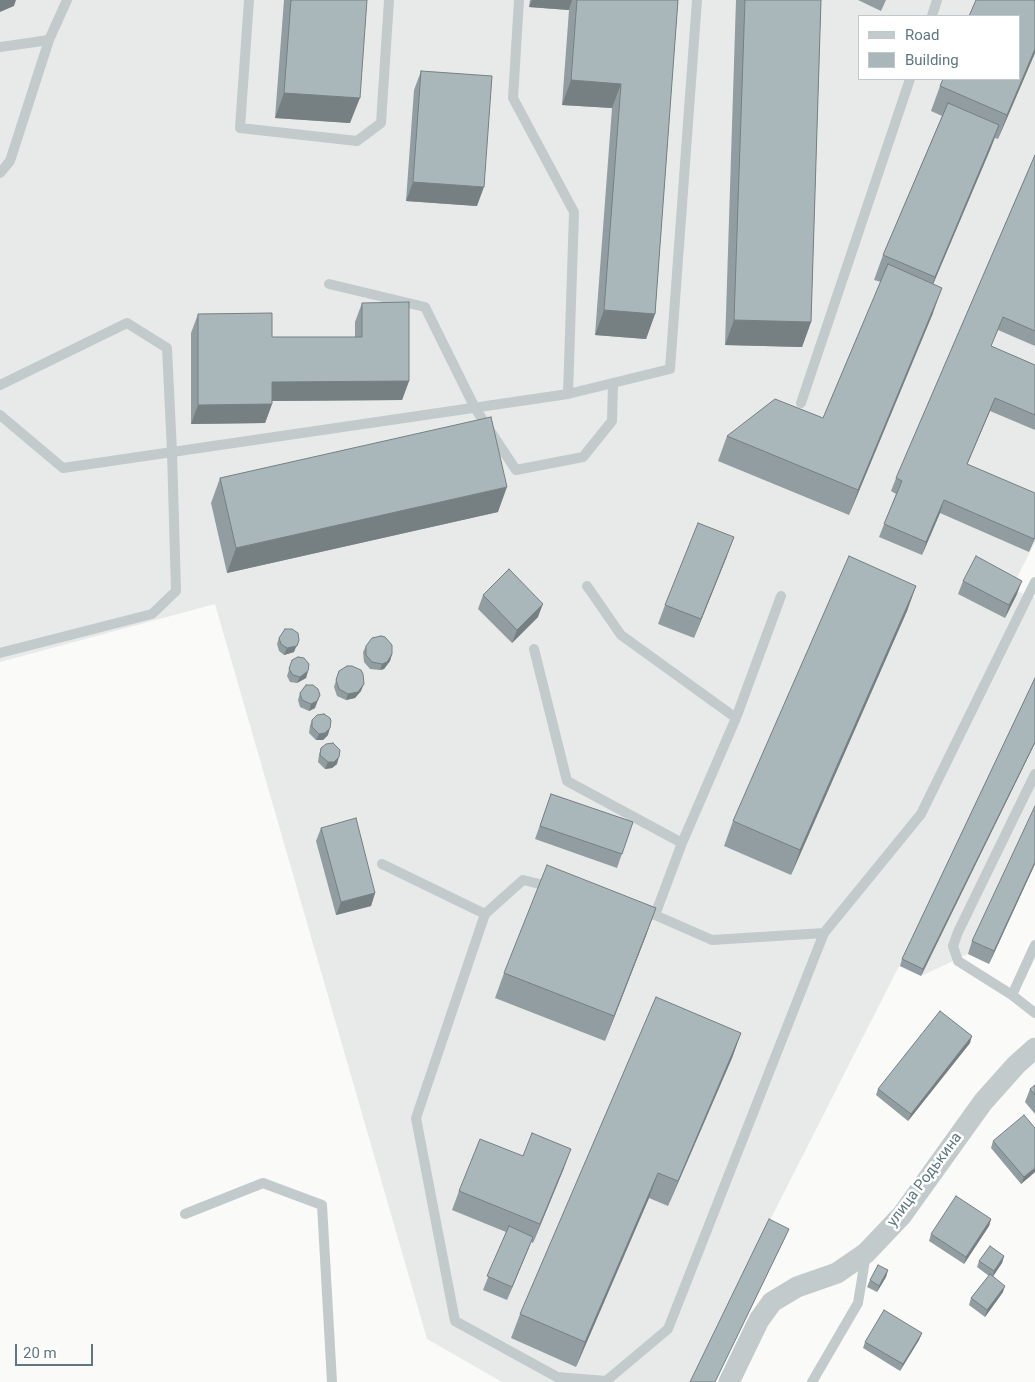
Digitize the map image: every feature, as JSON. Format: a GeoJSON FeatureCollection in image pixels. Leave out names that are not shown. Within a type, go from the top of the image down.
{"type":"FeatureCollection","features":[{"type":"Feature","properties":{"kind":"street","name":"улица Родькина"},"geometry":{"type":"LineString","coordinates":[[729,1382],[759,1320],[772,1302],[797,1288],[837,1273],[866,1253],[902,1215],[983,1102],[1016,1065],[1035,1048]]}},
{"type":"Feature","properties":{"kind":"lane"},"geometry":{"type":"LineString","coordinates":[[0,173],[10,161],[48,40],[67,0]]}},
{"type":"Feature","properties":{"kind":"lane"},"geometry":{"type":"LineString","coordinates":[[248,0],[240,128],[357,141],[381,123],[389,0]]}},
{"type":"Feature","properties":{"kind":"lane"},"geometry":{"type":"LineString","coordinates":[[519,0],[513,98],[574,212],[568,394]]}},
{"type":"Feature","properties":{"kind":"lane"},"geometry":{"type":"LineString","coordinates":[[0,415],[63,468],[568,394],[670,369],[697,0]]}},
{"type":"Feature","properties":{"kind":"lane"},"geometry":{"type":"LineString","coordinates":[[932,15],[937,0]]}},
{"type":"Feature","properties":{"kind":"lane"},"geometry":{"type":"LineString","coordinates":[[0,48],[48,40]]}},
{"type":"Feature","properties":{"kind":"lane"},"geometry":{"type":"LineString","coordinates":[[801,403],[910,80]]}},
{"type":"Feature","properties":{"kind":"lane"},"geometry":{"type":"LineString","coordinates":[[329,284],[425,307],[475,408],[516,470],[584,457],[612,421],[613,383]]}},
{"type":"Feature","properties":{"kind":"lane"},"geometry":{"type":"LineString","coordinates":[[0,384],[127,323],[167,348],[176,591],[152,614],[0,653]]}},
{"type":"Feature","properties":{"kind":"lane"},"geometry":{"type":"LineString","coordinates":[[561,890],[523,880],[485,914],[416,1118],[455,1320],[557,1377],[606,1381],[668,1329],[824,932],[921,814],[1035,582]]}},
{"type":"Feature","properties":{"kind":"lane"},"geometry":{"type":"LineString","coordinates":[[588,586],[621,635],[736,718]]}},
{"type":"Feature","properties":{"kind":"lane"},"geometry":{"type":"LineString","coordinates":[[655,916],[682,843],[736,718],[781,596]]}},
{"type":"Feature","properties":{"kind":"lane"},"geometry":{"type":"LineString","coordinates":[[534,649],[566,781],[682,843]]}},
{"type":"Feature","properties":{"kind":"lane"},"geometry":{"type":"LineString","coordinates":[[1035,774],[958,932],[953,946],[958,961],[1012,995],[1035,1013]]}},
{"type":"Feature","properties":{"kind":"lane"},"geometry":{"type":"LineString","coordinates":[[382,864],[485,914]]}},
{"type":"Feature","properties":{"kind":"lane"},"geometry":{"type":"LineString","coordinates":[[627,908],[655,916],[712,940],[824,932]]}},
{"type":"Feature","properties":{"kind":"lane"},"geometry":{"type":"LineString","coordinates":[[1012,995],[1035,945]]}},
{"type":"Feature","properties":{"kind":"lane"},"geometry":{"type":"LineString","coordinates":[[185,1214],[263,1183],[322,1205],[332,1382]]}},
{"type":"Feature","properties":{"kind":"lane"},"geometry":{"type":"LineString","coordinates":[[812,1382],[858,1303],[866,1253]]}},
{"type":"Feature","properties":{"kind":"shaded area"},"geometry":{"type":"Polygon","coordinates":[[[0,0],[1035,0],[1035,542],[1011,589],[1035,598],[1035,864],[989,964],[968,954],[921,976],[899,966],[767,1226],[715,1382],[502,1382],[427,1339],[215,604],[0,662],[0,0]]]}},
{"type":"Feature","properties":{"kind":"building"},"geometry":{"type":"Polygon","coordinates":[[[291,0],[367,0],[360,98],[284,93],[291,0]]]}},
{"type":"Feature","properties":{"kind":"building"},"geometry":{"type":"Polygon","coordinates":[[[577,0],[678,0],[655,314],[604,310],[621,84],[571,80],[577,0]]]}},
{"type":"Feature","properties":{"kind":"building"},"geometry":{"type":"Polygon","coordinates":[[[745,0],[821,0],[811,322],[734,320],[745,0]]]}},
{"type":"Feature","properties":{"kind":"building"},"geometry":{"type":"Polygon","coordinates":[[[976,0],[1035,0],[1035,49],[1007,115],[940,86],[943,80],[1020,80],[1020,15],[969,15],[976,0]]]}},
{"type":"Feature","properties":{"kind":"building"},"geometry":{"type":"Polygon","coordinates":[[[421,71],[492,76],[484,187],[413,182],[421,71]]]}},
{"type":"Feature","properties":{"kind":"building"},"geometry":{"type":"Polygon","coordinates":[[[948,103],[999,125],[935,277],[883,255],[948,103]]]}},
{"type":"Feature","properties":{"kind":"building"},"geometry":{"type":"Polygon","coordinates":[[[1035,155],[1035,331],[1003,317],[991,346],[1035,365],[1035,415],[995,398],[967,464],[1035,493],[1035,537],[1034,539],[944,500],[926,542],[884,524],[902,481],[896,478],[1035,155]]]}},
{"type":"Feature","properties":{"kind":"building"},"geometry":{"type":"Polygon","coordinates":[[[888,264],[942,288],[858,490],[727,436],[775,399],[823,418],[888,264]]]}},
{"type":"Feature","properties":{"kind":"building"},"geometry":{"type":"Polygon","coordinates":[[[409,302],[409,381],[272,382],[272,404],[198,405],[198,314],[272,313],[272,337],[362,337],[362,303],[409,302]]]}},
{"type":"Feature","properties":{"kind":"building"},"geometry":{"type":"Polygon","coordinates":[[[491,417],[507,487],[236,548],[220,478],[491,417]]]}},
{"type":"Feature","properties":{"kind":"building"},"geometry":{"type":"Polygon","coordinates":[[[698,523],[734,537],[701,619],[665,605],[698,523]]]}},
{"type":"Feature","properties":{"kind":"building"},"geometry":{"type":"Polygon","coordinates":[[[849,556],[916,586],[800,850],[733,821],[849,556]]]}},
{"type":"Feature","properties":{"kind":"building"},"geometry":{"type":"Polygon","coordinates":[[[976,556],[1022,581],[1009,605],[963,581],[976,556]]]}},
{"type":"Feature","properties":{"kind":"building"},"geometry":{"type":"Polygon","coordinates":[[[509,569],[543,604],[517,630],[483,595],[509,569]]]}},
{"type":"Feature","properties":{"kind":"building"},"geometry":{"type":"Polygon","coordinates":[[[285,629],[292,629],[298,633],[299,640],[297,646],[287,648],[281,644],[279,638],[285,629]]]}},
{"type":"Feature","properties":{"kind":"building"},"geometry":{"type":"Polygon","coordinates":[[[385,637],[392,645],[392,654],[387,662],[382,664],[372,662],[366,655],[366,646],[372,638],[385,637]]]}},
{"type":"Feature","properties":{"kind":"building"},"geometry":{"type":"Polygon","coordinates":[[[298,657],[304,658],[309,664],[308,671],[300,677],[293,675],[289,669],[292,660],[298,657]]]}},
{"type":"Feature","properties":{"kind":"building"},"geometry":{"type":"Polygon","coordinates":[[[347,666],[361,670],[363,674],[364,684],[358,692],[348,694],[339,689],[336,680],[339,671],[347,666]]]}},
{"type":"Feature","properties":{"kind":"building"},"geometry":{"type":"Polygon","coordinates":[[[1035,678],[1035,742],[923,969],[902,959],[1035,678]]]}},
{"type":"Feature","properties":{"kind":"building"},"geometry":{"type":"Polygon","coordinates":[[[306,685],[313,685],[318,689],[320,695],[317,701],[311,704],[302,700],[300,693],[306,685]]]}},
{"type":"Feature","properties":{"kind":"building"},"geometry":{"type":"Polygon","coordinates":[[[324,714],[330,718],[330,728],[325,733],[319,734],[312,727],[312,720],[317,715],[324,714]]]}},
{"type":"Feature","properties":{"kind":"building"},"geometry":{"type":"Polygon","coordinates":[[[333,743],[340,750],[339,757],[334,762],[328,762],[320,755],[321,748],[326,744],[333,743]]]}},
{"type":"Feature","properties":{"kind":"building"},"geometry":{"type":"Polygon","coordinates":[[[551,794],[633,822],[622,854],[540,826],[551,794]]]}},
{"type":"Feature","properties":{"kind":"building"},"geometry":{"type":"Polygon","coordinates":[[[1035,806],[1035,862],[994,951],[972,941],[1035,806]]]}},
{"type":"Feature","properties":{"kind":"building"},"geometry":{"type":"Polygon","coordinates":[[[356,818],[375,893],[341,902],[321,828],[356,818]]]}},
{"type":"Feature","properties":{"kind":"building"},"geometry":{"type":"Polygon","coordinates":[[[547,865],[656,908],[614,1016],[504,973],[547,865]]]}},
{"type":"Feature","properties":{"kind":"building"},"geometry":{"type":"Polygon","coordinates":[[[656,997],[741,1033],[678,1181],[658,1173],[585,1342],[520,1314],[656,997]]]}},
{"type":"Feature","properties":{"kind":"building"},"geometry":{"type":"Polygon","coordinates":[[[940,1011],[972,1036],[911,1114],[878,1089],[940,1011]]]}},
{"type":"Feature","properties":{"kind":"building"},"geometry":{"type":"Polygon","coordinates":[[[1035,1085],[1035,1095],[1030,1089],[1035,1085]]]}},
{"type":"Feature","properties":{"kind":"building"},"geometry":{"type":"Polygon","coordinates":[[[1024,1115],[1035,1128],[1035,1168],[1024,1177],[993,1141],[1024,1115]]]}},
{"type":"Feature","properties":{"kind":"building"},"geometry":{"type":"Polygon","coordinates":[[[532,1133],[571,1149],[540,1224],[459,1191],[480,1139],[523,1156],[532,1133]]]}},
{"type":"Feature","properties":{"kind":"building"},"geometry":{"type":"Polygon","coordinates":[[[956,1196],[991,1219],[966,1257],[931,1234],[956,1196]]]}},
{"type":"Feature","properties":{"kind":"building"},"geometry":{"type":"Polygon","coordinates":[[[769,1219],[789,1229],[715,1382],[690,1382],[769,1219]]]}},
{"type":"Feature","properties":{"kind":"building"},"geometry":{"type":"Polygon","coordinates":[[[509,1226],[533,1237],[512,1287],[487,1276],[509,1226]]]}},
{"type":"Feature","properties":{"kind":"building"},"geometry":{"type":"Polygon","coordinates":[[[990,1246],[1004,1256],[994,1271],[979,1261],[990,1246]]]}},
{"type":"Feature","properties":{"kind":"building"},"geometry":{"type":"Polygon","coordinates":[[[878,1265],[888,1270],[879,1286],[870,1280],[878,1265]]]}},
{"type":"Feature","properties":{"kind":"building"},"geometry":{"type":"Polygon","coordinates":[[[990,1274],[1005,1286],[987,1310],[971,1298],[990,1274]]]}},
{"type":"Feature","properties":{"kind":"building"},"geometry":{"type":"Polygon","coordinates":[[[884,1310],[922,1333],[903,1364],[865,1342],[884,1310]]]}}]}
